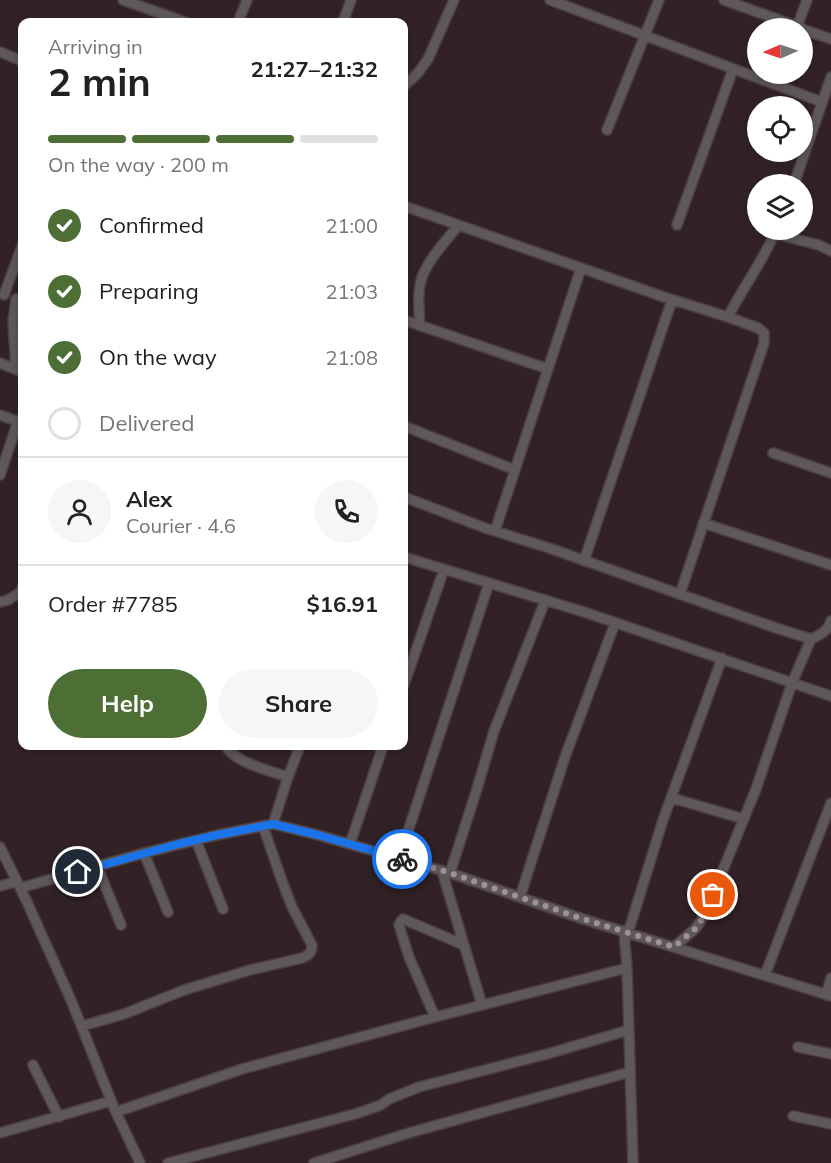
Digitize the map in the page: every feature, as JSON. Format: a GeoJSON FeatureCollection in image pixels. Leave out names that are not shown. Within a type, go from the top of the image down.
{"type":"FeatureCollection","features":[{"type":"Feature","properties":{"kind":"street"},"geometry":{"type":"LineString","coordinates":[[123,0],[144,4],[176,18]]}},
{"type":"Feature","properties":{"kind":"street"},"geometry":{"type":"LineString","coordinates":[[240,18],[248,0]]}},
{"type":"Feature","properties":{"kind":"street"},"geometry":{"type":"LineString","coordinates":[[344,18],[351,0]]}},
{"type":"Feature","properties":{"kind":"street"},"geometry":{"type":"LineString","coordinates":[[408,82],[428,59],[454,0]]}},
{"type":"Feature","properties":{"kind":"street"},"geometry":{"type":"LineString","coordinates":[[550,0],[822,102]]}},
{"type":"Feature","properties":{"kind":"street"},"geometry":{"type":"LineString","coordinates":[[608,130],[659,0]]}},
{"type":"Feature","properties":{"kind":"street"},"geometry":{"type":"LineString","coordinates":[[724,0],[774,18]]}},
{"type":"Feature","properties":{"kind":"street"},"geometry":{"type":"LineString","coordinates":[[803,18],[807,0]]}},
{"type":"Feature","properties":{"kind":"street"},"geometry":{"type":"LineString","coordinates":[[813,32],[831,39]]}},
{"type":"Feature","properties":{"kind":"street"},"geometry":{"type":"LineString","coordinates":[[0,52],[18,59]]}},
{"type":"Feature","properties":{"kind":"street"},"geometry":{"type":"LineString","coordinates":[[677,225],[733,69]]}},
{"type":"Feature","properties":{"kind":"street"},"geometry":{"type":"LineString","coordinates":[[797,174],[831,77]]}},
{"type":"Feature","properties":{"kind":"street"},"geometry":{"type":"LineString","coordinates":[[408,207],[672,300],[728,317],[758,328],[764,333],[764,343],[680,594]]}},
{"type":"Feature","properties":{"kind":"street"},"geometry":{"type":"LineString","coordinates":[[420,326],[419,297],[422,277],[444,242],[459,225]]}},
{"type":"Feature","properties":{"kind":"street"},"geometry":{"type":"LineString","coordinates":[[728,317],[738,296],[772,240]]}},
{"type":"Feature","properties":{"kind":"street"},"geometry":{"type":"LineString","coordinates":[[802,240],[831,251]]}},
{"type":"Feature","properties":{"kind":"street"},"geometry":{"type":"LineString","coordinates":[[18,256],[2,294],[18,299]]}},
{"type":"Feature","properties":{"kind":"street"},"geometry":{"type":"LineString","coordinates":[[495,531],[580,268]]}},
{"type":"Feature","properties":{"kind":"street"},"geometry":{"type":"LineString","coordinates":[[585,561],[672,300]]}},
{"type":"Feature","properties":{"kind":"street"},"geometry":{"type":"LineString","coordinates":[[18,306],[13,321],[18,363]]}},
{"type":"Feature","properties":{"kind":"street"},"geometry":{"type":"LineString","coordinates":[[408,322],[548,369]]}},
{"type":"Feature","properties":{"kind":"street"},"geometry":{"type":"LineString","coordinates":[[0,363],[18,371]]}},
{"type":"Feature","properties":{"kind":"street"},"geometry":{"type":"LineString","coordinates":[[0,415],[18,421]]}},
{"type":"Feature","properties":{"kind":"street"},"geometry":{"type":"LineString","coordinates":[[0,476],[18,427]]}},
{"type":"Feature","properties":{"kind":"street"},"geometry":{"type":"LineString","coordinates":[[408,428],[515,470]]}},
{"type":"Feature","properties":{"kind":"street"},"geometry":{"type":"LineString","coordinates":[[773,453],[831,473]]}},
{"type":"Feature","properties":{"kind":"street"},"geometry":{"type":"LineString","coordinates":[[408,498],[495,531],[812,639]]}},
{"type":"Feature","properties":{"kind":"street"},"geometry":{"type":"LineString","coordinates":[[704,523],[831,565]]}},
{"type":"Feature","properties":{"kind":"street"},"geometry":{"type":"LineString","coordinates":[[408,558],[615,623],[831,696]]}},
{"type":"Feature","properties":{"kind":"street"},"geometry":{"type":"LineString","coordinates":[[408,673],[444,569]]}},
{"type":"Feature","properties":{"kind":"street"},"geometry":{"type":"LineString","coordinates":[[399,859],[489,583]]}},
{"type":"Feature","properties":{"kind":"street"},"geometry":{"type":"LineString","coordinates":[[0,602],[18,594]]}},
{"type":"Feature","properties":{"kind":"street"},"geometry":{"type":"LineString","coordinates":[[482,1005],[446,872],[476,792],[494,731],[545,601]]}},
{"type":"Feature","properties":{"kind":"street"},"geometry":{"type":"LineString","coordinates":[[674,947],[696,928],[705,914],[756,789],[792,683],[812,639],[822,634],[831,621]]}},
{"type":"Feature","properties":{"kind":"street"},"geometry":{"type":"LineString","coordinates":[[520,897],[565,758],[615,623]]}},
{"type":"Feature","properties":{"kind":"street"},"geometry":{"type":"LineString","coordinates":[[633,1163],[626,932],[722,658]]}},
{"type":"Feature","properties":{"kind":"street"},"geometry":{"type":"LineString","coordinates":[[228,750],[240,759],[288,777]]}},
{"type":"Feature","properties":{"kind":"street"},"geometry":{"type":"LineString","coordinates":[[82,1026],[124,1014],[195,987],[250,970],[309,956],[312,945],[292,907],[282,881],[268,825],[298,750]]}},
{"type":"Feature","properties":{"kind":"street"},"geometry":{"type":"LineString","coordinates":[[350,844],[382,750]]}},
{"type":"Feature","properties":{"kind":"street"},"geometry":{"type":"LineString","coordinates":[[672,798],[744,819]]}},
{"type":"Feature","properties":{"kind":"street"},"geometry":{"type":"LineString","coordinates":[[765,975],[826,831],[831,803]]}},
{"type":"Feature","properties":{"kind":"street"},"geometry":{"type":"LineString","coordinates":[[0,886],[18,885],[196,840],[268,825],[350,844],[446,872],[828,996],[831,978]]}},
{"type":"Feature","properties":{"kind":"street"},"geometry":{"type":"LineString","coordinates":[[196,840],[223,909]]}},
{"type":"Feature","properties":{"kind":"street"},"geometry":{"type":"LineString","coordinates":[[0,847],[32,913],[82,1026],[111,1101],[140,1163]]}},
{"type":"Feature","properties":{"kind":"street"},"geometry":{"type":"LineString","coordinates":[[144,853],[168,912]]}},
{"type":"Feature","properties":{"kind":"street"},"geometry":{"type":"LineString","coordinates":[[97,866],[121,925]]}},
{"type":"Feature","properties":{"kind":"street"},"geometry":{"type":"LineString","coordinates":[[435,1017],[409,957],[399,925],[403,919],[464,945]]}},
{"type":"Feature","properties":{"kind":"street"},"geometry":{"type":"LineString","coordinates":[[116,1112],[242,1069],[627,968]]}},
{"type":"Feature","properties":{"kind":"street"},"geometry":{"type":"LineString","coordinates":[[168,1163],[355,1114],[381,1105],[389,1099],[419,1087],[629,1030]]}},
{"type":"Feature","properties":{"kind":"street"},"geometry":{"type":"LineString","coordinates":[[798,1047],[831,1054]]}},
{"type":"Feature","properties":{"kind":"street"},"geometry":{"type":"LineString","coordinates":[[33,1065],[59,1117]]}},
{"type":"Feature","properties":{"kind":"street"},"geometry":{"type":"LineString","coordinates":[[314,1163],[412,1132],[630,1072]]}},
{"type":"Feature","properties":{"kind":"street"},"geometry":{"type":"LineString","coordinates":[[0,1133],[111,1101]]}},
{"type":"Feature","properties":{"kind":"street"},"geometry":{"type":"LineString","coordinates":[[793,1116],[831,1124]]}},
{"type":"Feature","properties":{"kind":"way so far"},"geometry":{"type":"LineString","coordinates":[[402,859],[674,947],[696,928],[713,895]]}},
{"type":"Feature","properties":{"kind":"route"},"geometry":{"type":"LineString","coordinates":[[78,872],[178,844],[273,824],[402,859]]}}]}
